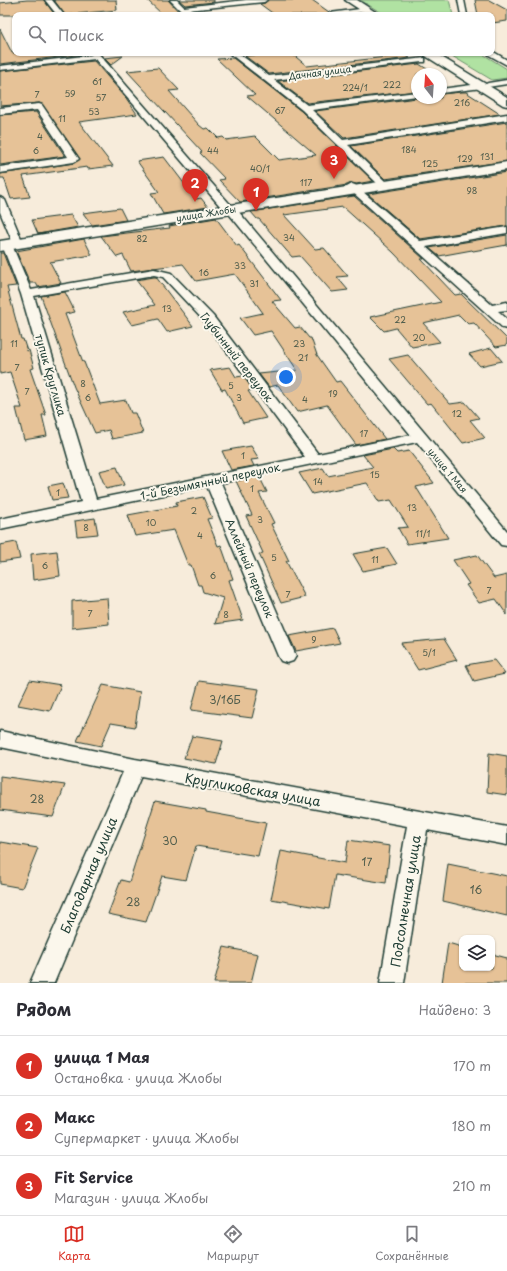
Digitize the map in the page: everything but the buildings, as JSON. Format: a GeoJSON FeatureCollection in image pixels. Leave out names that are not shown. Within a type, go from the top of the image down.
{"type":"FeatureCollection","features":[{"type":"Feature","properties":{"kind":"main road"},"geometry":{"type":"LineString","coordinates":[[341,0],[361,12]]}},
{"type":"Feature","properties":{"kind":"main road"},"geometry":{"type":"LineString","coordinates":[[350,0],[370,12]]}},
{"type":"Feature","properties":{"kind":"main road"},"geometry":{"type":"LineString","coordinates":[[424,56],[507,96]]}},
{"type":"Feature","properties":{"kind":"main road"},"geometry":{"type":"LineString","coordinates":[[442,56],[486,85],[507,102]]}},
{"type":"Feature","properties":{"kind":"main road","name":"улица Жлобы"},"geometry":{"type":"LineString","coordinates":[[8,243],[507,163]]}},
{"type":"Feature","properties":{"kind":"main road","name":"улица Жлобы"},"geometry":{"type":"LineString","coordinates":[[383,183],[507,166]]}},
{"type":"Feature","properties":{"kind":"street"},"geometry":{"type":"LineString","coordinates":[[48,0],[58,12]]}},
{"type":"Feature","properties":{"kind":"street"},"geometry":{"type":"LineString","coordinates":[[173,0],[186,12]]}},
{"type":"Feature","properties":{"kind":"street"},"geometry":{"type":"LineString","coordinates":[[182,8],[264,0]]}},
{"type":"Feature","properties":{"kind":"street"},"geometry":{"type":"LineString","coordinates":[[461,0],[463,12]]}},
{"type":"Feature","properties":{"kind":"street"},"geometry":{"type":"LineString","coordinates":[[495,54],[507,63]]}},
{"type":"Feature","properties":{"kind":"street"},"geometry":{"type":"LineString","coordinates":[[0,68],[89,56]]}},
{"type":"Feature","properties":{"kind":"street","name":"улица 1 Мая"},"geometry":{"type":"LineString","coordinates":[[97,56],[227,208],[234,213],[507,541]]}},
{"type":"Feature","properties":{"kind":"street","name":"Дачная улица"},"geometry":{"type":"LineString","coordinates":[[238,56],[305,108],[383,183]]}},
{"type":"Feature","properties":{"kind":"street","name":"Дачная улица"},"geometry":{"type":"LineString","coordinates":[[266,79],[424,56]]}},
{"type":"Feature","properties":{"kind":"street"},"geometry":{"type":"LineString","coordinates":[[447,90],[507,82]]}},
{"type":"Feature","properties":{"kind":"street"},"geometry":{"type":"LineString","coordinates":[[305,108],[411,95]]}},
{"type":"Feature","properties":{"kind":"street"},"geometry":{"type":"LineString","coordinates":[[0,111],[39,107],[74,159],[0,170]]}},
{"type":"Feature","properties":{"kind":"street"},"geometry":{"type":"LineString","coordinates":[[341,143],[507,117]]}},
{"type":"Feature","properties":{"kind":"street"},"geometry":{"type":"LineString","coordinates":[[353,188],[507,325]]}},
{"type":"Feature","properties":{"kind":"street","name":"тупик Круглика"},"geometry":{"type":"LineString","coordinates":[[0,200],[8,243],[27,294],[90,506]]}},
{"type":"Feature","properties":{"kind":"street"},"geometry":{"type":"LineString","coordinates":[[418,245],[507,230]]}},
{"type":"Feature","properties":{"kind":"street","name":"Глубинный переулок"},"geometry":{"type":"LineString","coordinates":[[27,294],[154,272],[167,275],[209,319],[315,460]]}},
{"type":"Feature","properties":{"kind":"street"},"geometry":{"type":"LineString","coordinates":[[490,310],[507,306]]}},
{"type":"Feature","properties":{"kind":"street","name":"1-й Безымянный переулок"},"geometry":{"type":"LineString","coordinates":[[0,524],[421,437]]}},
{"type":"Feature","properties":{"kind":"street","name":"Аллейный переулок"},"geometry":{"type":"LineString","coordinates":[[212,480],[287,656]]}},
{"type":"Feature","properties":{"kind":"street","name":"Кругликовская улица"},"geometry":{"type":"LineString","coordinates":[[0,739],[135,767],[507,836]]}},
{"type":"Feature","properties":{"kind":"street","name":"Благодарная улица"},"geometry":{"type":"LineString","coordinates":[[42,983],[135,767]]}},
{"type":"Feature","properties":{"kind":"street","name":"Подсолнечная улица"},"geometry":{"type":"LineString","coordinates":[[392,983],[418,819]]}},
{"type":"Feature","properties":{"kind":"green space"},"geometry":{"type":"Polygon","coordinates":[[[360,0],[449,0],[452,12],[380,12],[360,0]]]}},
{"type":"Feature","properties":{"kind":"green space"},"geometry":{"type":"Polygon","coordinates":[[[452,56],[486,56],[507,69],[507,78],[492,80],[452,56]]]}},
{"type":"Feature","properties":{"kind":"place","name":"Fit Service"},"geometry":{"type":"Point","coordinates":[334,179]}},
{"type":"Feature","properties":{"kind":"place","name":"Макс"},"geometry":{"type":"Point","coordinates":[195,202]}},
{"type":"Feature","properties":{"kind":"place","name":"улица 1 Мая"},"geometry":{"type":"Point","coordinates":[256,211]}}]}
